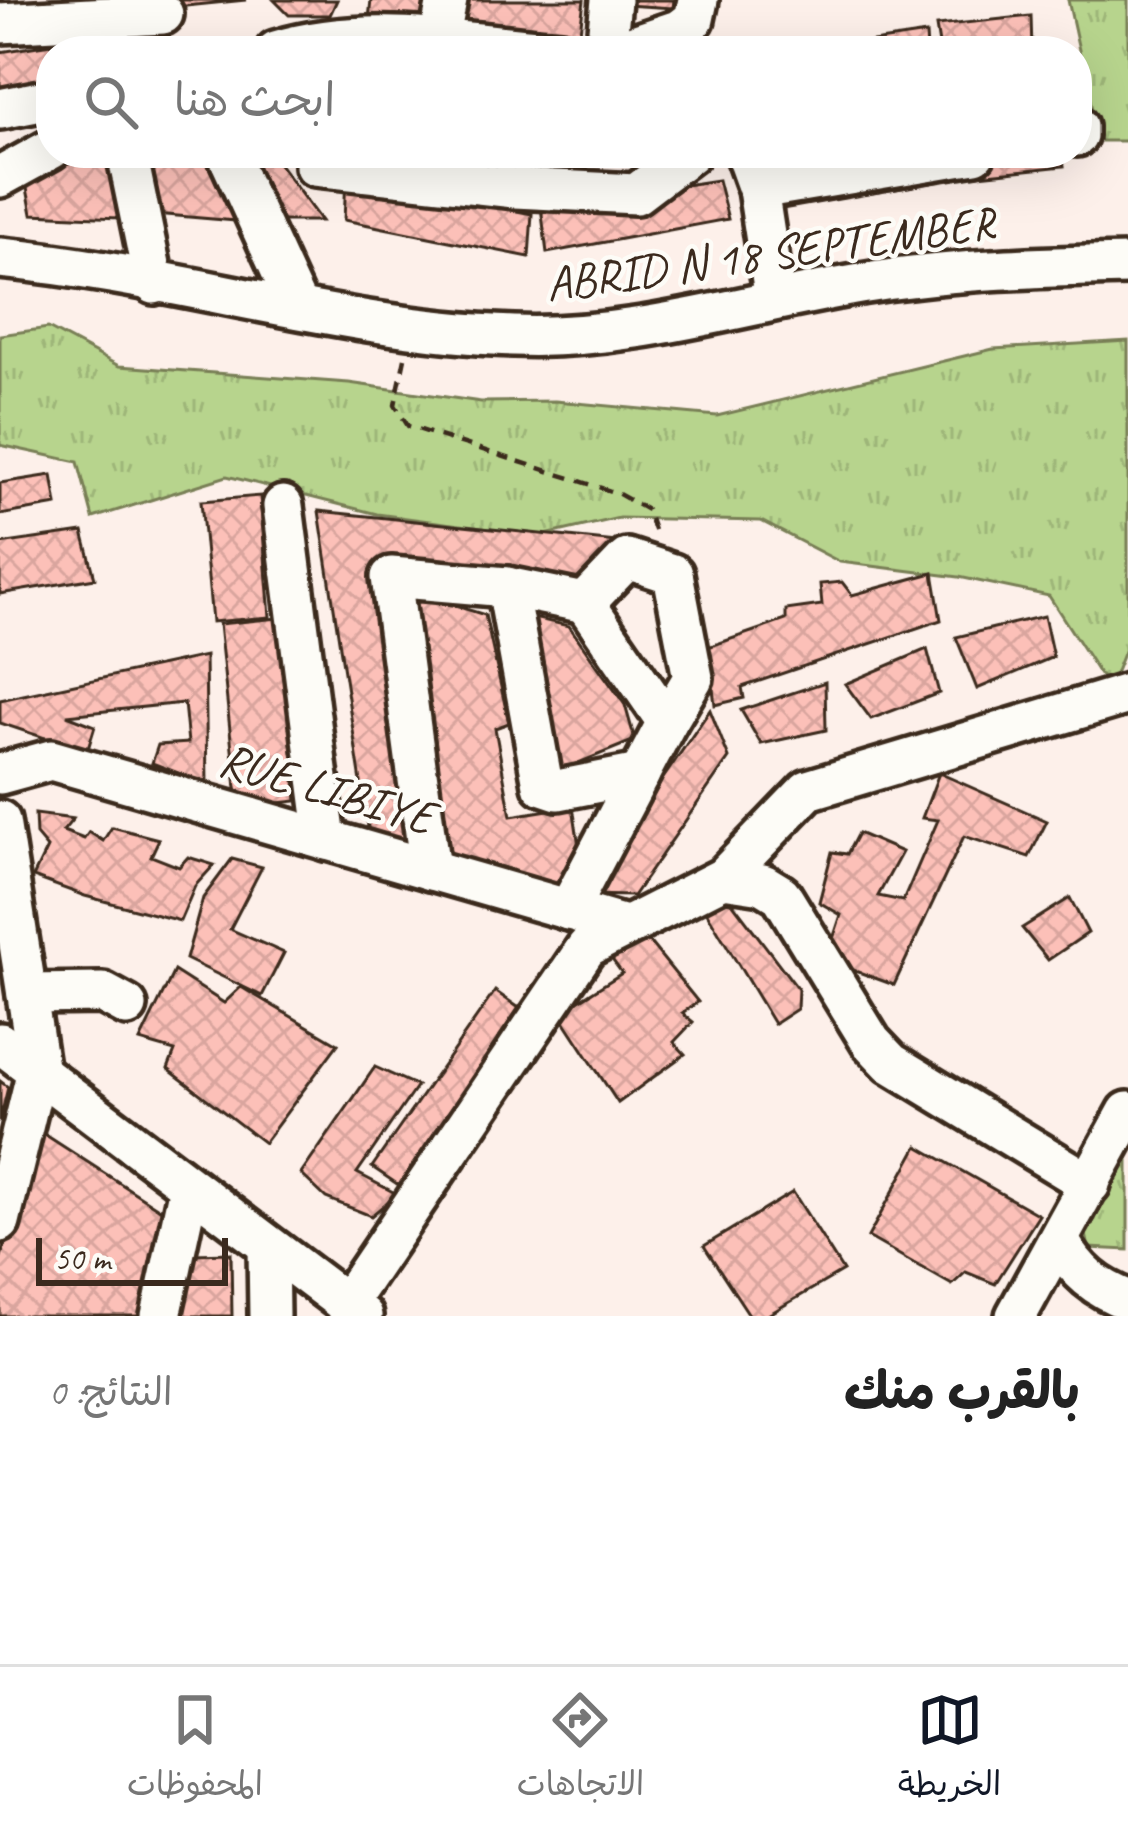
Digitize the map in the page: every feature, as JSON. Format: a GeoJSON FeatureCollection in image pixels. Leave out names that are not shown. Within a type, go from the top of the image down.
{"type":"FeatureCollection","features":[{"type":"Feature","properties":{"kind":"street"},"geometry":{"type":"LineString","coordinates":[[440,36],[447,0]]}},
{"type":"Feature","properties":{"kind":"street"},"geometry":{"type":"LineString","coordinates":[[607,36],[611,0]]}},
{"type":"Feature","properties":{"kind":"street"},"geometry":{"type":"LineString","coordinates":[[660,36],[694,19],[698,0]]}},
{"type":"Feature","properties":{"kind":"street"},"geometry":{"type":"LineString","coordinates":[[324,36],[361,17],[423,36]]}},
{"type":"Feature","properties":{"kind":"street"},"geometry":{"type":"LineString","coordinates":[[0,23],[166,22]]}},
{"type":"Feature","properties":{"kind":"street"},"geometry":{"type":"LineString","coordinates":[[0,109],[36,102]]}},
{"type":"Feature","properties":{"kind":"street"},"geometry":{"type":"LineString","coordinates":[[0,177],[36,157]]}},
{"type":"Feature","properties":{"kind":"street"},"geometry":{"type":"LineString","coordinates":[[130,168],[154,284]]}},
{"type":"Feature","properties":{"kind":"street"},"geometry":{"type":"LineString","coordinates":[[234,168],[298,308]]}},
{"type":"Feature","properties":{"kind":"street"},"geometry":{"type":"LineString","coordinates":[[333,168],[515,188],[636,194],[670,168]]}},
{"type":"Feature","properties":{"kind":"street"},"geometry":{"type":"LineString","coordinates":[[775,299],[751,171],[788,168]]}},
{"type":"Feature","properties":{"kind":"street","name":"ABRID N 18 SEPTEMBER"},"geometry":{"type":"LineString","coordinates":[[0,258],[298,308],[514,336],[561,335],[975,270],[1128,265]]}},
{"type":"Feature","properties":{"kind":"street"},"geometry":{"type":"LineString","coordinates":[[283,506],[326,840]]}},
{"type":"Feature","properties":{"kind":"street"},"geometry":{"type":"LineString","coordinates":[[568,910],[693,678],[673,574],[627,559],[585,603]]}},
{"type":"Feature","properties":{"kind":"street"},"geometry":{"type":"LineString","coordinates":[[430,870],[391,577],[508,587],[585,603],[667,722]]}},
{"type":"Feature","properties":{"kind":"street"},"geometry":{"type":"LineString","coordinates":[[508,587],[543,785],[558,790],[640,774]]}},
{"type":"Feature","properties":{"kind":"street"},"geometry":{"type":"LineString","coordinates":[[0,1043],[38,1066],[335,1305],[539,1023],[586,947],[723,878],[808,790],[1128,694]]}},
{"type":"Feature","properties":{"kind":"street","name":"RUE LIBIYE"},"geometry":{"type":"LineString","coordinates":[[0,774],[51,760],[625,926]]}},
{"type":"Feature","properties":{"kind":"street"},"geometry":{"type":"LineString","coordinates":[[0,821],[38,1066],[0,1222]]}},
{"type":"Feature","properties":{"kind":"street"},"geometry":{"type":"LineString","coordinates":[[723,878],[763,884],[781,895],[872,1042],[890,1063],[1090,1184]]}},
{"type":"Feature","properties":{"kind":"street"},"geometry":{"type":"LineString","coordinates":[[27,994],[103,993],[127,1006]]}},
{"type":"Feature","properties":{"kind":"street"},"geometry":{"type":"LineString","coordinates":[[1016,1316],[1128,1112]]}},
{"type":"Feature","properties":{"kind":"street"},"geometry":{"type":"LineString","coordinates":[[161,1316],[189,1187]]}},
{"type":"Feature","properties":{"kind":"street"},"geometry":{"type":"LineString","coordinates":[[1060,1242],[1073,1266],[1128,1305],[1111,1316]]}},
{"type":"Feature","properties":{"kind":"street"},"geometry":{"type":"LineString","coordinates":[[268,1247],[269,1316]]}},
{"type":"Feature","properties":{"kind":"path"},"geometry":{"type":"LineString","coordinates":[[411,325],[395,405],[408,426],[617,493],[647,510],[673,574]]}},
{"type":"Feature","properties":{"kind":"green space"},"geometry":{"type":"Polygon","coordinates":[[[1068,0],[1128,0],[1128,141],[1099,141],[1092,109],[1092,36],[1076,36],[1068,0]]]}},
{"type":"Feature","properties":{"kind":"green space"},"geometry":{"type":"Polygon","coordinates":[[[48,328],[119,366],[349,383],[481,402],[555,401],[717,416],[993,349],[1128,341],[1128,641],[1109,689],[1049,596],[959,577],[840,562],[761,521],[619,518],[541,536],[377,514],[227,476],[93,518],[78,462],[0,445],[0,335],[48,328]]]}},
{"type":"Feature","properties":{"kind":"green space"},"geometry":{"type":"Polygon","coordinates":[[[1128,1139],[1128,1250],[1089,1248],[1082,1215],[1128,1139]]]}},
{"type":"Feature","properties":{"kind":"building"},"geometry":{"type":"Polygon","coordinates":[[[179,0],[246,0],[176,7],[179,0]]]}},
{"type":"Feature","properties":{"kind":"building"},"geometry":{"type":"Polygon","coordinates":[[[274,0],[337,0],[330,15],[289,15],[274,0]]]}},
{"type":"Feature","properties":{"kind":"building"},"geometry":{"type":"Polygon","coordinates":[[[371,0],[437,0],[434,19],[369,19],[371,0]]]}},
{"type":"Feature","properties":{"kind":"building"},"geometry":{"type":"Polygon","coordinates":[[[463,0],[584,0],[579,36],[463,36],[463,0]]]}},
{"type":"Feature","properties":{"kind":"building"},"geometry":{"type":"Polygon","coordinates":[[[626,0],[674,0],[673,8],[626,5],[626,0]]]}},
{"type":"Feature","properties":{"kind":"building"},"geometry":{"type":"Polygon","coordinates":[[[1031,16],[1032,36],[938,36],[936,26],[1031,16]]]}},
{"type":"Feature","properties":{"kind":"building"},"geometry":{"type":"Polygon","coordinates":[[[36,46],[36,85],[0,90],[0,52],[36,46]]]}},
{"type":"Feature","properties":{"kind":"building"},"geometry":{"type":"Polygon","coordinates":[[[60,168],[110,168],[118,218],[32,214],[26,183],[60,168]]]}},
{"type":"Feature","properties":{"kind":"building"},"geometry":{"type":"Polygon","coordinates":[[[130,168],[210,168],[236,221],[143,213],[130,168]]]}},
{"type":"Feature","properties":{"kind":"building"},"geometry":{"type":"Polygon","coordinates":[[[238,168],[282,168],[321,221],[268,221],[238,168]]]}},
{"type":"Feature","properties":{"kind":"building"},"geometry":{"type":"Polygon","coordinates":[[[500,168],[530,168],[501,179],[500,168]]]}},
{"type":"Feature","properties":{"kind":"building"},"geometry":{"type":"Polygon","coordinates":[[[960,168],[959,178],[782,209],[777,196],[960,168]]]}},
{"type":"Feature","properties":{"kind":"building"},"geometry":{"type":"Polygon","coordinates":[[[977,168],[1045,168],[978,175],[977,168]]]}},
{"type":"Feature","properties":{"kind":"building"},"geometry":{"type":"Polygon","coordinates":[[[346,177],[532,214],[529,257],[344,220],[346,177]]]}},
{"type":"Feature","properties":{"kind":"building"},"geometry":{"type":"Polygon","coordinates":[[[718,180],[728,219],[547,253],[541,207],[718,180]]]}},
{"type":"Feature","properties":{"kind":"building"},"geometry":{"type":"Polygon","coordinates":[[[52,475],[57,505],[0,515],[0,483],[52,475]]]}},
{"type":"Feature","properties":{"kind":"building"},"geometry":{"type":"Polygon","coordinates":[[[260,496],[270,617],[212,622],[201,501],[260,496]]]}},
{"type":"Feature","properties":{"kind":"building"},"geometry":{"type":"Polygon","coordinates":[[[319,511],[626,543],[596,586],[383,571],[409,846],[370,840],[319,511]]]}},
{"type":"Feature","properties":{"kind":"building"},"geometry":{"type":"Polygon","coordinates":[[[83,532],[95,578],[0,594],[0,544],[83,532]]]}},
{"type":"Feature","properties":{"kind":"building"},"geometry":{"type":"Polygon","coordinates":[[[933,573],[941,620],[742,687],[744,698],[715,705],[708,647],[786,620],[786,610],[822,605],[820,584],[842,582],[852,595],[933,573]]]}},
{"type":"Feature","properties":{"kind":"building"},"geometry":{"type":"Polygon","coordinates":[[[411,592],[485,615],[509,723],[495,728],[511,816],[573,806],[580,853],[565,887],[436,859],[411,592]]]}},
{"type":"Feature","properties":{"kind":"building"},"geometry":{"type":"Polygon","coordinates":[[[502,611],[569,626],[625,705],[635,740],[529,783],[514,734],[526,731],[502,611]]]}},
{"type":"Feature","properties":{"kind":"building"},"geometry":{"type":"Polygon","coordinates":[[[1044,616],[1053,657],[977,689],[956,637],[1044,616]]]}},
{"type":"Feature","properties":{"kind":"building"},"geometry":{"type":"Polygon","coordinates":[[[279,618],[297,801],[238,807],[219,624],[279,618]]]}},
{"type":"Feature","properties":{"kind":"building"},"geometry":{"type":"Polygon","coordinates":[[[927,649],[939,693],[871,719],[845,684],[927,649]]]}},
{"type":"Feature","properties":{"kind":"building"},"geometry":{"type":"Polygon","coordinates":[[[205,656],[207,784],[152,763],[158,745],[188,743],[184,703],[67,715],[95,726],[87,752],[0,723],[0,700],[205,656]]]}},
{"type":"Feature","properties":{"kind":"building"},"geometry":{"type":"Polygon","coordinates":[[[825,682],[826,730],[761,744],[741,710],[825,682]]]}},
{"type":"Feature","properties":{"kind":"building"},"geometry":{"type":"Polygon","coordinates":[[[710,710],[729,758],[633,896],[583,895],[710,710]]]}},
{"type":"Feature","properties":{"kind":"building"},"geometry":{"type":"Polygon","coordinates":[[[939,773],[1047,821],[1029,857],[964,836],[894,985],[826,960],[841,915],[819,902],[832,852],[847,854],[858,833],[902,852],[878,896],[903,901],[938,820],[922,818],[939,773]]]}},
{"type":"Feature","properties":{"kind":"building"},"geometry":{"type":"Polygon","coordinates":[[[35,814],[73,819],[63,831],[84,839],[89,832],[103,841],[112,827],[159,839],[151,856],[179,867],[188,857],[214,865],[195,886],[180,921],[85,896],[33,877],[47,848],[36,835],[35,814]]]}},
{"type":"Feature","properties":{"kind":"building"},"geometry":{"type":"Polygon","coordinates":[[[232,859],[262,867],[230,929],[284,953],[262,996],[186,959],[203,898],[232,859]]]}},
{"type":"Feature","properties":{"kind":"building"},"geometry":{"type":"Polygon","coordinates":[[[729,898],[798,989],[797,1009],[774,1024],[706,911],[729,898]]]}},
{"type":"Feature","properties":{"kind":"building"},"geometry":{"type":"Polygon","coordinates":[[[1070,898],[1088,933],[1048,960],[1022,928],[1070,898]]]}},
{"type":"Feature","properties":{"kind":"building"},"geometry":{"type":"Polygon","coordinates":[[[643,934],[698,1002],[682,1013],[693,1022],[674,1042],[685,1054],[618,1103],[559,1013],[622,973],[605,950],[643,934]]]}},
{"type":"Feature","properties":{"kind":"building"},"geometry":{"type":"Polygon","coordinates":[[[174,971],[224,1003],[241,987],[338,1044],[264,1143],[168,1069],[175,1051],[140,1041],[174,971]]]}},
{"type":"Feature","properties":{"kind":"building"},"geometry":{"type":"Polygon","coordinates":[[[495,991],[519,1008],[403,1188],[372,1167],[495,991]]]}},
{"type":"Feature","properties":{"kind":"building"},"geometry":{"type":"Polygon","coordinates":[[[375,1067],[417,1086],[357,1173],[397,1194],[371,1216],[326,1198],[301,1174],[375,1067]]]}},
{"type":"Feature","properties":{"kind":"building"},"geometry":{"type":"Polygon","coordinates":[[[0,1081],[8,1087],[0,1121],[0,1081]]]}},
{"type":"Feature","properties":{"kind":"building"},"geometry":{"type":"Polygon","coordinates":[[[41,1132],[166,1213],[146,1316],[0,1316],[0,1260],[41,1132]]]}},
{"type":"Feature","properties":{"kind":"building"},"geometry":{"type":"Polygon","coordinates":[[[918,1146],[1039,1215],[995,1284],[966,1272],[952,1285],[868,1237],[918,1146]]]}},
{"type":"Feature","properties":{"kind":"building"},"geometry":{"type":"Polygon","coordinates":[[[793,1192],[843,1271],[766,1316],[750,1316],[704,1246],[793,1192]]]}},
{"type":"Feature","properties":{"kind":"building"},"geometry":{"type":"Polygon","coordinates":[[[231,1253],[232,1316],[179,1316],[193,1254],[231,1253]]]}}]}
